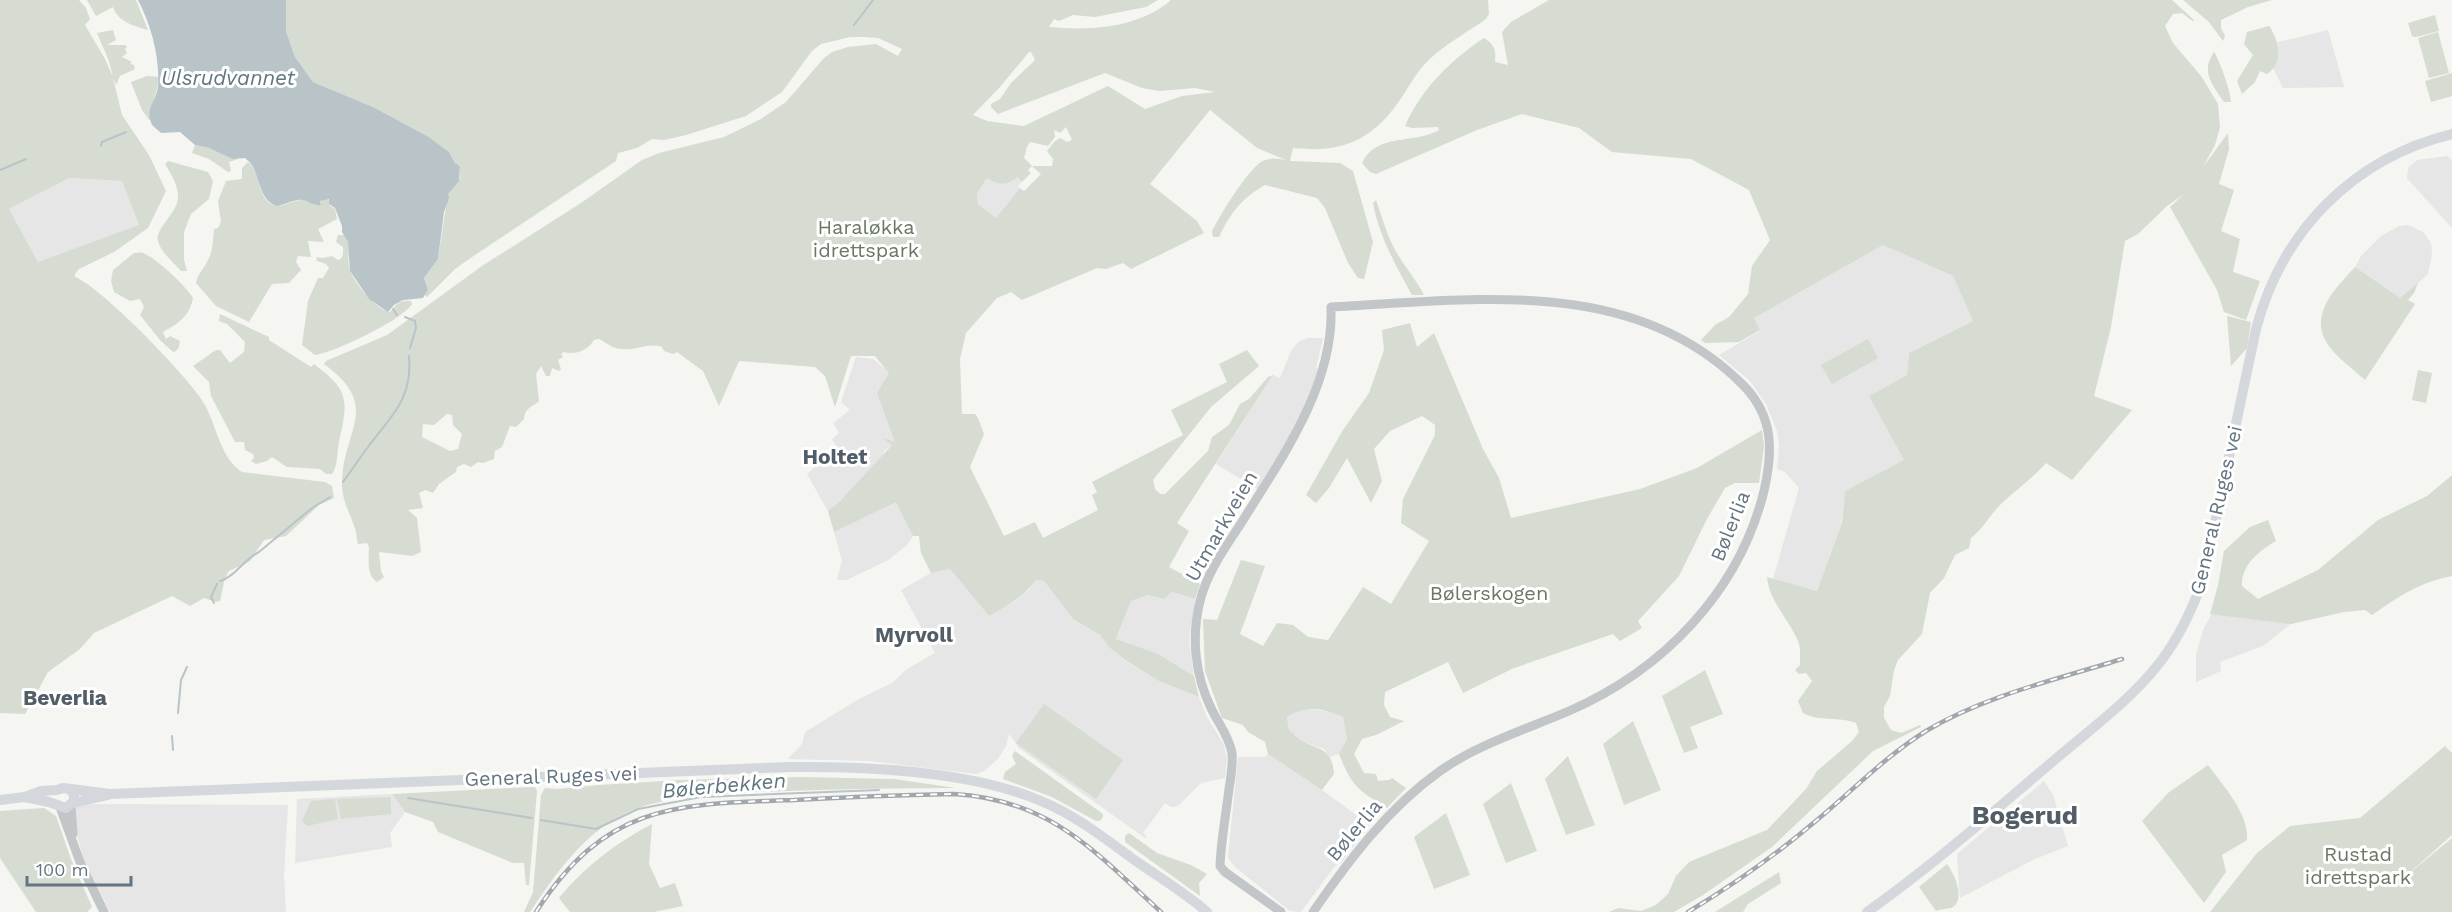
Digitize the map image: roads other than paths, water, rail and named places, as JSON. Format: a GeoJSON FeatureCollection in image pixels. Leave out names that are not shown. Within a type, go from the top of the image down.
{"type":"FeatureCollection","features":[{"type":"Feature","properties":{"kind":"main road","name":"General Ruges vei"},"geometry":{"type":"LineString","coordinates":[[1867,912],[1912,880],[1964,837],[2118,705],[2160,663],[2187,620],[2203,580],[2256,329],[2270,287],[2287,252],[2313,217],[2357,176],[2406,149],[2452,134]]}},
{"type":"Feature","properties":{"kind":"main road","name":"General Ruges vei"},"geometry":{"type":"LineString","coordinates":[[26,797],[41,791],[63,788],[110,794],[790,767],[912,773],[988,784],[1024,794],[1052,806],[1093,829],[1206,912]]}},
{"type":"Feature","properties":{"kind":"main road"},"geometry":{"type":"LineString","coordinates":[[65,805],[75,795],[70,789]]}},
{"type":"Feature","properties":{"kind":"main road"},"geometry":{"type":"LineString","coordinates":[[57,790],[54,798],[65,805]]}},
{"type":"Feature","properties":{"kind":"main road","name":"General Ruges vei"},"geometry":{"type":"LineString","coordinates":[[65,805],[110,794]]}},
{"type":"Feature","properties":{"kind":"main road"},"geometry":{"type":"LineString","coordinates":[[0,800],[26,797],[65,805]]}},
{"type":"Feature","properties":{"kind":"street","name":"Bølerlia"},"geometry":{"type":"LineString","coordinates":[[1312,912],[1343,870],[1389,815],[1441,770],[1474,751],[1572,710],[1612,690],[1654,661],[1693,624],[1720,590],[1745,545],[1763,495],[1771,454],[1769,433],[1763,414],[1757,401],[1742,385],[1699,350],[1671,334],[1633,318],[1594,307],[1540,299],[1331,307]]}},
{"type":"Feature","properties":{"kind":"street","name":"Utmarkveien"},"geometry":{"type":"LineString","coordinates":[[1281,912],[1220,866],[1232,757],[1225,734],[1203,689],[1195,640],[1198,608],[1216,563],[1295,434],[1310,405],[1326,352],[1330,333],[1331,307]]}},
{"type":"Feature","properties":{"kind":"street"},"geometry":{"type":"LineString","coordinates":[[65,805],[80,862],[104,912]]}},
{"type":"Feature","properties":{"kind":"water","name":"Ulsrudvannet"},"geometry":{"type":"Polygon","coordinates":[[[138,0],[286,0],[286,31],[295,57],[313,82],[373,107],[429,137],[449,152],[455,163],[460,166],[459,181],[448,194],[438,259],[424,278],[428,290],[423,298],[403,300],[388,312],[369,299],[350,271],[348,242],[342,232],[335,208],[329,204],[329,199],[320,201],[321,205],[300,200],[277,206],[266,199],[254,168],[245,158],[233,159],[209,148],[195,145],[180,132],[161,133],[152,125],[149,113],[158,86],[158,64],[151,31],[138,0]]]}},
{"type":"Feature","properties":{"kind":"waterway"},"geometry":{"type":"LineString","coordinates":[[854,25],[873,0]]}},
{"type":"Feature","properties":{"kind":"waterway"},"geometry":{"type":"LineString","coordinates":[[101,146],[102,142],[126,132]]}},
{"type":"Feature","properties":{"kind":"waterway"},"geometry":{"type":"LineString","coordinates":[[0,170],[26,159]]}},
{"type":"Feature","properties":{"kind":"waterway"},"geometry":{"type":"LineString","coordinates":[[393,309],[397,315]]}},
{"type":"Feature","properties":{"kind":"waterway"},"geometry":{"type":"LineString","coordinates":[[405,317],[415,321],[416,328],[410,348]]}},
{"type":"Feature","properties":{"kind":"waterway"},"geometry":{"type":"LineString","coordinates":[[343,482],[399,406],[408,384],[409,356]]}},
{"type":"Feature","properties":{"kind":"waterway"},"geometry":{"type":"LineString","coordinates":[[220,581],[226,579],[312,508],[330,497]]}},
{"type":"Feature","properties":{"kind":"waterway"},"geometry":{"type":"LineString","coordinates":[[214,603],[211,597],[217,584]]}},
{"type":"Feature","properties":{"kind":"waterway"},"geometry":{"type":"LineString","coordinates":[[178,713],[181,680],[187,667]]}},
{"type":"Feature","properties":{"kind":"waterway"},"geometry":{"type":"LineString","coordinates":[[172,736],[173,750]]}},
{"type":"Feature","properties":{"kind":"waterway","name":"Bølerbekken"},"geometry":{"type":"LineString","coordinates":[[541,820],[596,829],[638,809],[701,797],[879,790]]}},
{"type":"Feature","properties":{"kind":"waterway","name":"Bølerbekken"},"geometry":{"type":"LineString","coordinates":[[408,798],[532,818]]}},
{"type":"Feature","properties":{"kind":"railway"},"geometry":{"type":"LineString","coordinates":[[1688,912],[1738,880],[1786,845],[1883,762],[1926,731],[1997,698],[2122,659]]}},
{"type":"Feature","properties":{"kind":"railway"},"geometry":{"type":"LineString","coordinates":[[536,912],[562,876],[589,849],[617,830],[647,817],[679,808],[752,801],[954,794],[988,798],[1018,806],[1069,832],[1092,849],[1161,912]]}},
{"type":"Feature","properties":{"kind":"district","name":"Holtet"},"geometry":{"type":"Point","coordinates":[835,456]}},
{"type":"Feature","properties":{"kind":"district","name":"Myrvoll"},"geometry":{"type":"Point","coordinates":[914,634]}},
{"type":"Feature","properties":{"kind":"district","name":"Beverlia"},"geometry":{"type":"Point","coordinates":[65,697]}},
{"type":"Feature","properties":{"kind":"district","name":"Bogerud"},"geometry":{"type":"Point","coordinates":[2025,815]}},
{"type":"Feature","properties":{"kind":"park label","name":"Haraløkka idrettspark"},"geometry":{"type":"Point","coordinates":[866,238]}},
{"type":"Feature","properties":{"kind":"park label","name":"Bølerskogen"},"geometry":{"type":"Point","coordinates":[1489,593]}},
{"type":"Feature","properties":{"kind":"park label","name":"Rustad idrettspark"},"geometry":{"type":"Point","coordinates":[2358,866]}}]}
